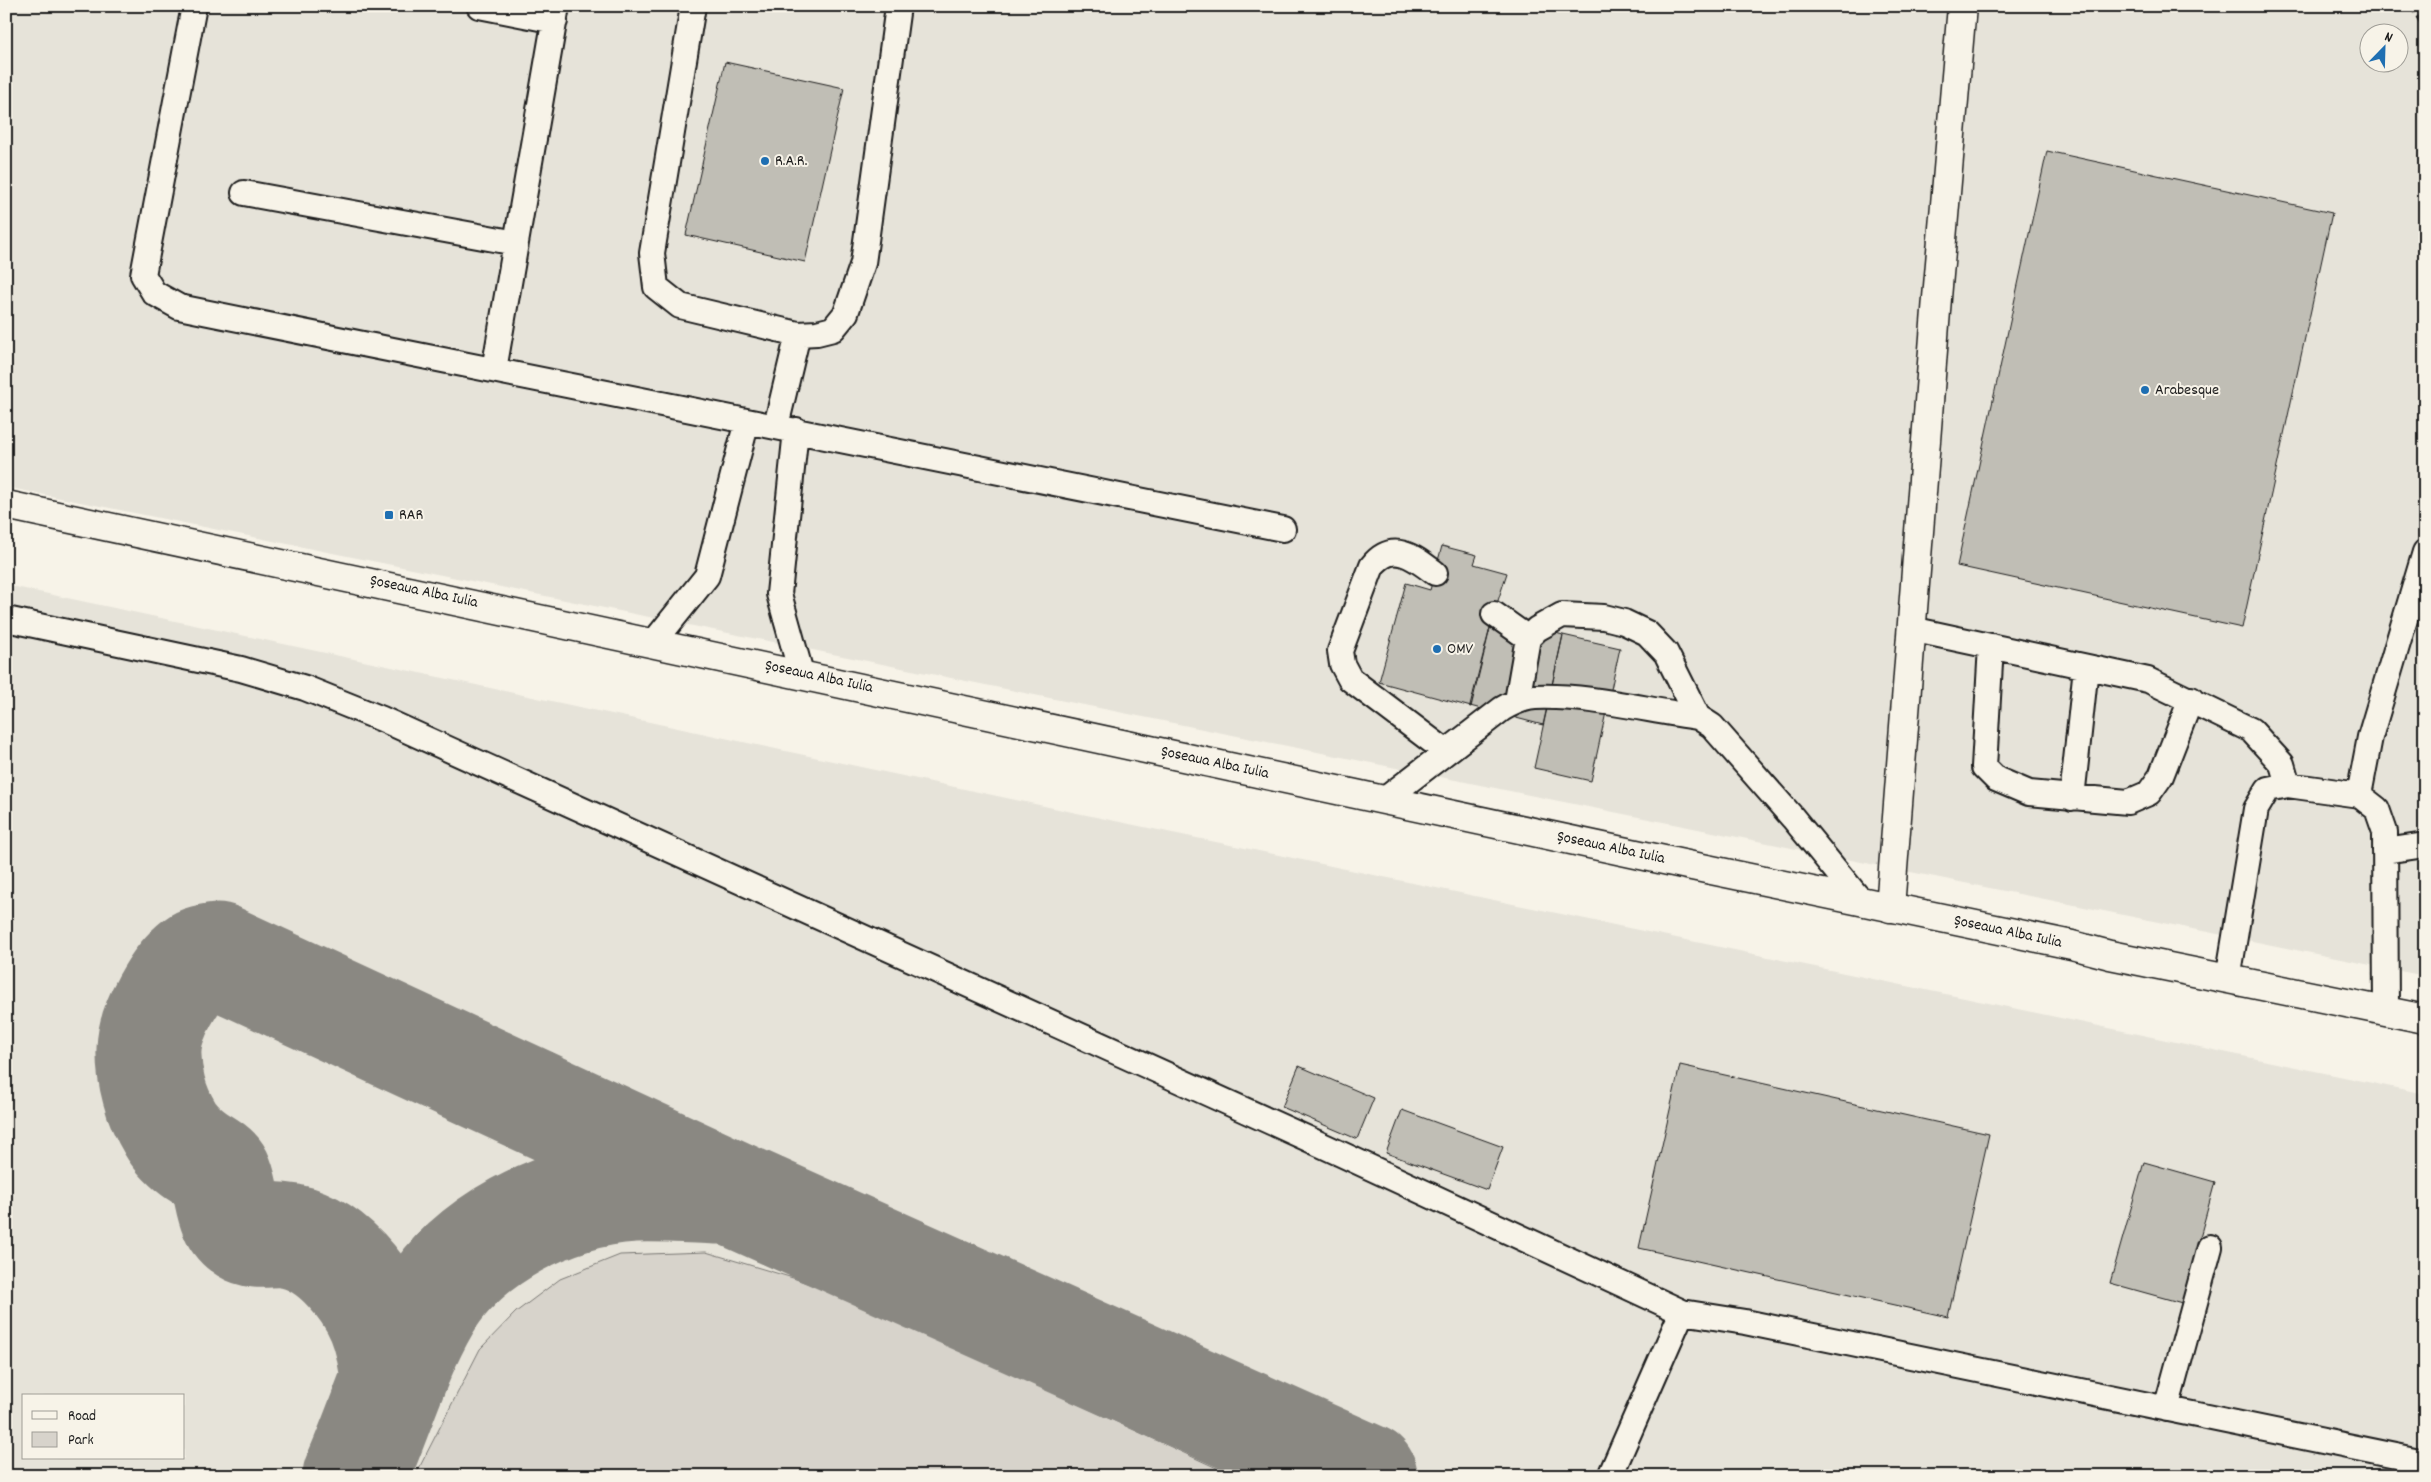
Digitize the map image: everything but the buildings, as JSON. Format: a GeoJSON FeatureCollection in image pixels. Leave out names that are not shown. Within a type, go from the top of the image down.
{"type":"FeatureCollection","features":[{"type":"Feature","properties":{"kind":"main road"},"geometry":{"type":"LineString","coordinates":[[1890,908],[1937,298],[1962,6]]}},
{"type":"Feature","properties":{"kind":"main road","name":"Șoseaua Alba Iulia"},"geometry":{"type":"LineString","coordinates":[[6,505],[801,673],[1861,902],[2425,1019]]}},
{"type":"Feature","properties":{"kind":"lane"},"geometry":{"type":"LineString","coordinates":[[194,6],[143,275],[154,293],[178,307],[1282,529]]}},
{"type":"Feature","properties":{"kind":"lane"},"geometry":{"type":"LineString","coordinates":[[479,6],[556,14],[494,370]]}},
{"type":"Feature","properties":{"kind":"lane"},"geometry":{"type":"LineString","coordinates":[[693,6],[652,254],[656,287],[680,306],[798,334],[818,333],[833,329],[846,313],[863,263],[898,6]]}},
{"type":"Feature","properties":{"kind":"lane"},"geometry":{"type":"LineString","coordinates":[[244,193],[516,243]]}},
{"type":"Feature","properties":{"kind":"lane"},"geometry":{"type":"LineString","coordinates":[[798,334],[786,428],[778,594],[801,673]]}},
{"type":"Feature","properties":{"kind":"lane"},"geometry":{"type":"LineString","coordinates":[[654,642],[708,576],[747,421]]}},
{"type":"Feature","properties":{"kind":"lane"},"geometry":{"type":"LineString","coordinates":[[1435,573],[1416,559],[1400,553],[1392,552],[1379,557],[1372,566],[1340,651],[1342,664],[1350,679],[1446,751]]}},
{"type":"Feature","properties":{"kind":"lane"},"geometry":{"type":"LineString","coordinates":[[2359,795],[2370,738],[2425,552]]}},
{"type":"Feature","properties":{"kind":"lane"},"geometry":{"type":"LineString","coordinates":[[1494,614],[1528,638]]}},
{"type":"Feature","properties":{"kind":"lane"},"geometry":{"type":"LineString","coordinates":[[1517,701],[1528,638],[1537,628],[1562,615],[1604,617],[1624,622],[1647,633],[1666,652],[1698,718]]}},
{"type":"Feature","properties":{"kind":"lane"},"geometry":{"type":"LineString","coordinates":[[6,619],[241,669],[305,688],[382,719],[1335,1151],[1682,1312],[1745,1322],[2425,1462]]}},
{"type":"Feature","properties":{"kind":"lane"},"geometry":{"type":"LineString","coordinates":[[1911,629],[2148,680],[2251,730],[2282,764],[2288,785]]}},
{"type":"Feature","properties":{"kind":"lane"},"geometry":{"type":"LineString","coordinates":[[1991,646],[1984,767],[1996,779],[2029,793],[2128,802],[2149,792],[2161,776],[2191,700]]}},
{"type":"Feature","properties":{"kind":"lane"},"geometry":{"type":"LineString","coordinates":[[2072,798],[2086,667]]}},
{"type":"Feature","properties":{"kind":"lane"},"geometry":{"type":"LineString","coordinates":[[1384,800],[1502,709],[1517,701],[1534,697],[1586,701],[1698,718],[1712,726],[1781,804],[1861,902]]}},
{"type":"Feature","properties":{"kind":"lane"},"geometry":{"type":"LineString","coordinates":[[2228,979],[2256,809],[2268,789],[2288,785],[2359,795],[2377,809],[2385,832],[2386,1011]]}},
{"type":"Feature","properties":{"kind":"lane"},"geometry":{"type":"LineString","coordinates":[[2385,851],[2425,845]]}},
{"type":"Feature","properties":{"kind":"lane"},"geometry":{"type":"LineString","coordinates":[[2166,1409],[2210,1247]]}},
{"type":"Feature","properties":{"kind":"lane"},"geometry":{"type":"LineString","coordinates":[[1610,1476],[1682,1312]]}},
{"type":"Feature","properties":{"kind":"shaded area"},"geometry":{"type":"Polygon","coordinates":[[[6,6],[2425,6],[2425,976],[6,487],[6,6]]]}},
{"type":"Feature","properties":{"kind":"shaded area"},"geometry":{"type":"Polygon","coordinates":[[[6,585],[1072,812],[2425,1094],[2425,1476],[6,1476],[6,585]]]}},
{"type":"Feature","properties":{"kind":"green space"},"geometry":{"type":"Polygon","coordinates":[[[706,1252],[793,1278],[850,1299],[1234,1476],[415,1476],[480,1349],[516,1312],[560,1279],[620,1255],[706,1252]]]}},
{"type":"Feature","properties":{"kind":"taxiway"},"geometry":{"type":"LineString","coordinates":[[393,1379],[388,1348],[380,1320],[366,1295],[346,1270],[332,1257],[309,1242],[292,1236],[249,1233],[239,1226],[234,1220],[223,1181],[218,1171],[182,1143],[165,1119],[154,1090],[150,1070],[150,1038],[159,1013],[172,989],[198,960],[217,955],[730,1192],[1365,1476]]}},
{"type":"Feature","properties":{"kind":"taxiway"},"geometry":{"type":"LineString","coordinates":[[355,1476],[397,1370],[427,1308],[444,1284],[465,1261],[489,1242],[516,1225],[545,1211],[605,1193],[634,1190],[717,1192]]}},
{"type":"Feature","properties":{"kind":"railway"},"geometry":{"type":"LineString","coordinates":[[2411,6],[2425,29]]}},
{"type":"Feature","properties":{"kind":"place","name":"R.A.R."},"geometry":{"type":"Point","coordinates":[765,161]}},
{"type":"Feature","properties":{"kind":"place","name":"Arabesque"},"geometry":{"type":"Point","coordinates":[2145,390]}},
{"type":"Feature","properties":{"kind":"place","name":"RAR"},"geometry":{"type":"Point","coordinates":[389,515]}},
{"type":"Feature","properties":{"kind":"place","name":"OMV"},"geometry":{"type":"Point","coordinates":[1437,649]}}]}
